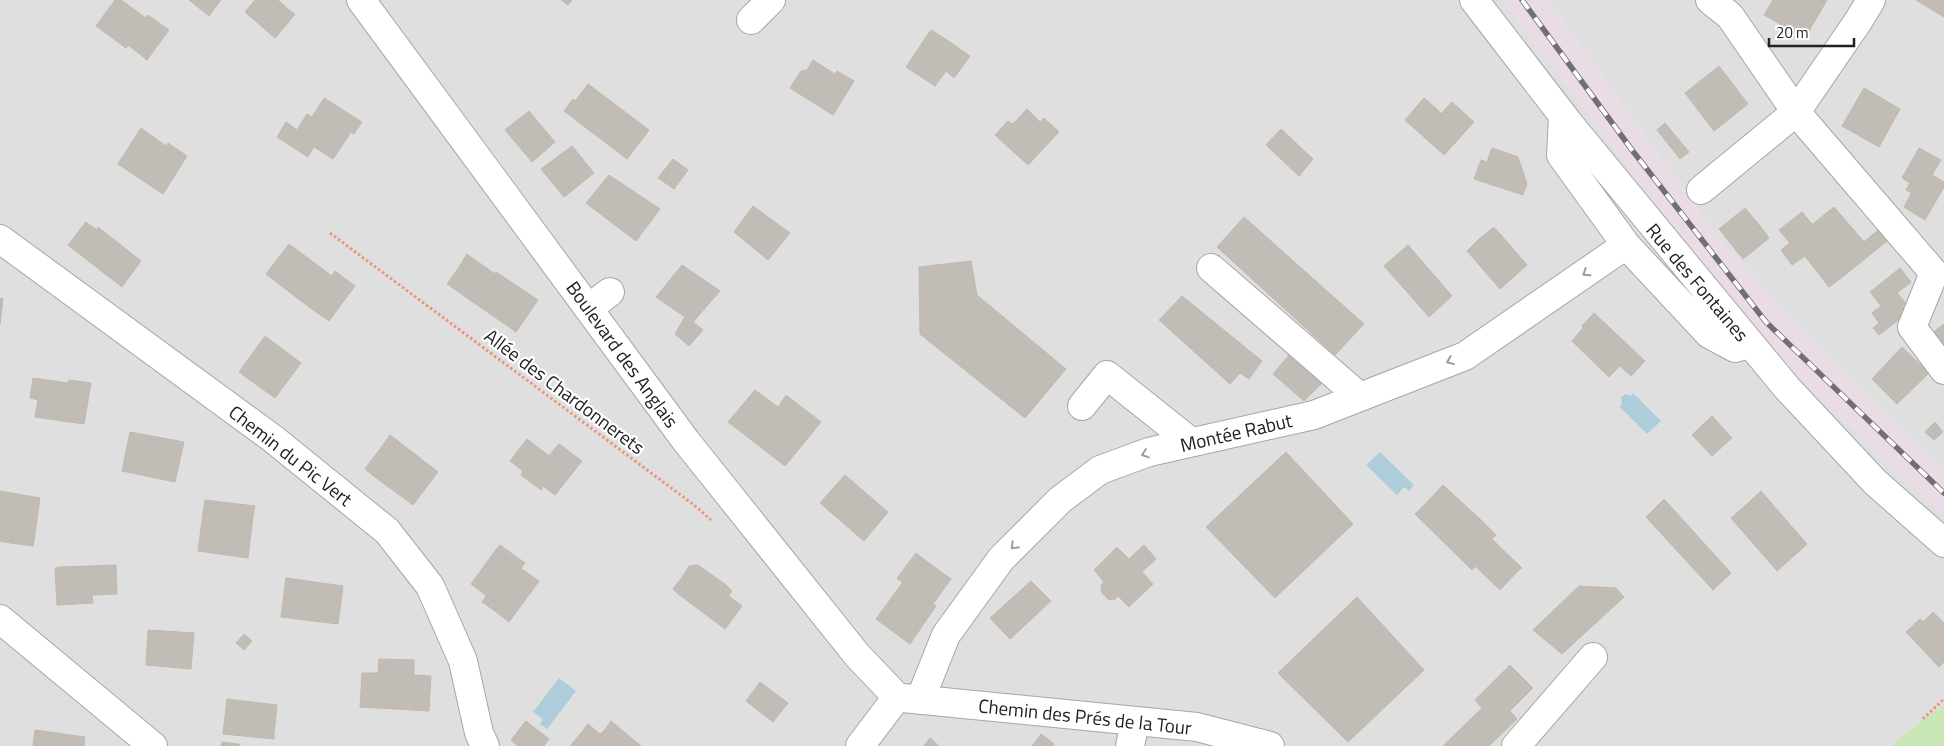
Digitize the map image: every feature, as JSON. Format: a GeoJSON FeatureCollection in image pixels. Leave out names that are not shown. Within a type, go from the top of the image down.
{"type":"FeatureCollection","features":[{"type":"Feature","properties":{"kind":"street","name":"Boulevard des Anglais"},"geometry":{"type":"LineString","coordinates":[[361,0],[599,300],[692,449],[856,655],[908,699]]}},
{"type":"Feature","properties":{"kind":"street"},"geometry":{"type":"LineString","coordinates":[[752,20],[771,0]]}},
{"type":"Feature","properties":{"kind":"street","name":"Rue des Fontaines"},"geometry":{"type":"LineString","coordinates":[[1474,0],[1563,116],[1787,388],[1875,482],[1944,543]]}},
{"type":"Feature","properties":{"kind":"street"},"geometry":{"type":"LineString","coordinates":[[1710,0],[1730,16],[1796,112],[1934,274],[1912,328],[1944,370]]}},
{"type":"Feature","properties":{"kind":"street"},"geometry":{"type":"LineString","coordinates":[[1701,190],[1796,112],[1871,0]]}},
{"type":"Feature","properties":{"kind":"street"},"geometry":{"type":"LineString","coordinates":[[1563,116],[1560,155],[1626,245],[1709,334],[1735,348],[1750,344]]}},
{"type":"Feature","properties":{"kind":"street","name":"Chemin du Pic Vert"},"geometry":{"type":"LineString","coordinates":[[0,239],[272,438],[387,532],[430,586],[463,661],[479,733],[485,746]]}},
{"type":"Feature","properties":{"kind":"street","name":"Montée Rabut"},"geometry":{"type":"LineString","coordinates":[[860,746],[908,699],[946,635],[1001,559],[1060,500],[1100,470],[1149,452],[1314,415],[1465,356],[1626,245]]}},
{"type":"Feature","properties":{"kind":"street"},"geometry":{"type":"LineString","coordinates":[[1211,268],[1360,397]]}},
{"type":"Feature","properties":{"kind":"street"},"geometry":{"type":"LineString","coordinates":[[1082,406],[1107,375],[1192,442]]}},
{"type":"Feature","properties":{"kind":"street"},"geometry":{"type":"LineString","coordinates":[[0,618],[153,746]]}},
{"type":"Feature","properties":{"kind":"street"},"geometry":{"type":"LineString","coordinates":[[1516,746],[1593,657]]}},
{"type":"Feature","properties":{"kind":"street","name":"Chemin des Prés de la Tour"},"geometry":{"type":"LineString","coordinates":[[908,699],[1132,734],[1196,726],[1270,746]]}},
{"type":"Feature","properties":{"kind":"path","name":"Allée des Chardonnerets"},"geometry":{"type":"LineString","coordinates":[[330,233],[694,505],[716,525]]}},
{"type":"Feature","properties":{"kind":"path"},"geometry":{"type":"LineString","coordinates":[[1923,719],[1944,700]]}},
{"type":"Feature","properties":{"kind":"shaded area"},"geometry":{"type":"Polygon","coordinates":[[[0,0],[1503,0],[1705,270],[1944,516],[1944,746],[0,746],[0,0]]]}},
{"type":"Feature","properties":{"kind":"shaded area"},"geometry":{"type":"Polygon","coordinates":[[[1503,0],[1548,0],[1716,235],[1787,315],[1860,391],[1944,471],[1944,516],[1800,380],[1705,270],[1503,0]]]}},
{"type":"Feature","properties":{"kind":"shaded area"},"geometry":{"type":"Polygon","coordinates":[[[1548,0],[1944,0],[1944,471],[1860,391],[1787,315],[1716,235],[1548,0]]]}},
{"type":"Feature","properties":{"kind":"green space"},"geometry":{"type":"Polygon","coordinates":[[[1944,704],[1944,746],[1891,746],[1944,704]]]}},
{"type":"Feature","properties":{"kind":"water"},"geometry":{"type":"Polygon","coordinates":[[[1633,393],[1661,421],[1647,434],[1620,407],[1622,404],[1621,397],[1626,394],[1631,396],[1633,393]]]}},
{"type":"Feature","properties":{"kind":"water"},"geometry":{"type":"Polygon","coordinates":[[[1380,452],[1414,485],[1409,491],[1404,487],[1397,495],[1366,465],[1380,452]]]}},
{"type":"Feature","properties":{"kind":"water"},"geometry":{"type":"Polygon","coordinates":[[[559,678],[576,691],[547,729],[540,724],[543,719],[533,712],[559,678]]]}},
{"type":"Feature","properties":{"kind":"building"},"geometry":{"type":"Polygon","coordinates":[[[115,0],[121,0],[146,18],[148,15],[169,30],[147,60],[128,45],[126,48],[96,26],[115,0]]]}},
{"type":"Feature","properties":{"kind":"building"},"geometry":{"type":"Polygon","coordinates":[[[189,0],[221,0],[209,16],[189,0]]]}},
{"type":"Feature","properties":{"kind":"building"},"geometry":{"type":"Polygon","coordinates":[[[255,0],[278,0],[289,10],[282,19],[287,24],[275,38],[245,12],[255,0]]]}},
{"type":"Feature","properties":{"kind":"building"},"geometry":{"type":"Polygon","coordinates":[[[561,0],[572,0],[568,5],[561,0]]]}},
{"type":"Feature","properties":{"kind":"building"},"geometry":{"type":"Polygon","coordinates":[[[1773,0],[1827,0],[1805,38],[1764,15],[1773,0]]]}},
{"type":"Feature","properties":{"kind":"building"},"geometry":{"type":"Polygon","coordinates":[[[1916,0],[1944,0],[1944,17],[1916,0]]]}},
{"type":"Feature","properties":{"kind":"building"},"geometry":{"type":"Polygon","coordinates":[[[289,10],[295,14],[287,24],[282,19],[289,10]]]}},
{"type":"Feature","properties":{"kind":"building"},"geometry":{"type":"Polygon","coordinates":[[[931,30],[944,38],[939,45],[926,37],[931,30]]]}},
{"type":"Feature","properties":{"kind":"building"},"geometry":{"type":"Polygon","coordinates":[[[926,37],[939,45],[944,38],[970,56],[954,78],[946,71],[935,86],[906,67],[926,37]]]}},
{"type":"Feature","properties":{"kind":"building"},"geometry":{"type":"Polygon","coordinates":[[[813,60],[835,74],[837,71],[854,81],[833,115],[790,88],[801,71],[807,70],[813,60]]]}},
{"type":"Feature","properties":{"kind":"building"},"geometry":{"type":"Polygon","coordinates":[[[1719,66],[1748,104],[1714,131],[1685,93],[1719,66]]]}},
{"type":"Feature","properties":{"kind":"building"},"geometry":{"type":"Polygon","coordinates":[[[588,84],[649,130],[647,133],[586,87],[588,84]]]}},
{"type":"Feature","properties":{"kind":"building"},"geometry":{"type":"Polygon","coordinates":[[[586,87],[647,133],[627,159],[564,111],[586,87]]]}},
{"type":"Feature","properties":{"kind":"building"},"geometry":{"type":"Polygon","coordinates":[[[1864,88],[1900,109],[1879,147],[1842,126],[1864,88]]]}},
{"type":"Feature","properties":{"kind":"building"},"geometry":{"type":"Polygon","coordinates":[[[324,98],[362,122],[354,134],[351,132],[333,159],[314,147],[308,157],[277,137],[286,122],[297,130],[307,114],[312,117],[324,98]]]}},
{"type":"Feature","properties":{"kind":"building"},"geometry":{"type":"Polygon","coordinates":[[[1424,98],[1437,109],[1433,113],[1438,117],[1452,102],[1474,122],[1444,155],[1405,120],[1424,98]]]}},
{"type":"Feature","properties":{"kind":"building"},"geometry":{"type":"Polygon","coordinates":[[[1027,109],[1040,122],[1044,118],[1059,132],[1028,165],[995,135],[1008,121],[1013,124],[1027,109]]]}},
{"type":"Feature","properties":{"kind":"building"},"geometry":{"type":"Polygon","coordinates":[[[1437,109],[1441,114],[1438,117],[1433,113],[1437,109]]]}},
{"type":"Feature","properties":{"kind":"building"},"geometry":{"type":"Polygon","coordinates":[[[529,111],[555,142],[532,162],[505,130],[529,111]]]}},
{"type":"Feature","properties":{"kind":"building"},"geometry":{"type":"Polygon","coordinates":[[[1665,123],[1689,152],[1680,159],[1657,130],[1665,123]]]}},
{"type":"Feature","properties":{"kind":"building"},"geometry":{"type":"Polygon","coordinates":[[[141,128],[166,146],[168,143],[187,156],[163,194],[118,164],[141,128]]]}},
{"type":"Feature","properties":{"kind":"building"},"geometry":{"type":"Polygon","coordinates":[[[1281,129],[1313,159],[1299,176],[1266,145],[1281,129]]]}},
{"type":"Feature","properties":{"kind":"building"},"geometry":{"type":"Polygon","coordinates":[[[572,146],[594,173],[564,197],[541,169],[572,146]]]}},
{"type":"Feature","properties":{"kind":"building"},"geometry":{"type":"Polygon","coordinates":[[[1492,148],[1518,157],[1527,184],[1523,195],[1474,179],[1481,160],[1487,162],[1492,148]]]}},
{"type":"Feature","properties":{"kind":"building"},"geometry":{"type":"Polygon","coordinates":[[[1919,148],[1941,160],[1932,175],[1944,182],[1944,187],[1925,220],[1904,207],[1915,186],[1902,178],[1919,148]]]}},
{"type":"Feature","properties":{"kind":"building"},"geometry":{"type":"Polygon","coordinates":[[[673,159],[688,170],[674,189],[658,178],[673,159]]]}},
{"type":"Feature","properties":{"kind":"building"},"geometry":{"type":"Polygon","coordinates":[[[609,175],[660,209],[636,241],[586,203],[609,175]]]}},
{"type":"Feature","properties":{"kind":"building"},"geometry":{"type":"Polygon","coordinates":[[[1910,183],[1915,186],[1912,193],[1906,190],[1910,183]]]}},
{"type":"Feature","properties":{"kind":"building"},"geometry":{"type":"Polygon","coordinates":[[[753,206],[790,233],[768,260],[734,232],[753,206]]]}},
{"type":"Feature","properties":{"kind":"building"},"geometry":{"type":"Polygon","coordinates":[[[1834,207],[1853,229],[1822,254],[1804,231],[1834,207]]]}},
{"type":"Feature","properties":{"kind":"building"},"geometry":{"type":"Polygon","coordinates":[[[1745,208],[1760,226],[1747,236],[1757,248],[1743,259],[1719,229],[1745,208]]]}},
{"type":"Feature","properties":{"kind":"building"},"geometry":{"type":"Polygon","coordinates":[[[1802,212],[1812,224],[1790,243],[1779,230],[1802,212]]]}},
{"type":"Feature","properties":{"kind":"building"},"geometry":{"type":"Polygon","coordinates":[[[1244,217],[1364,324],[1335,355],[1217,247],[1244,217]]]}},
{"type":"Feature","properties":{"kind":"building"},"geometry":{"type":"Polygon","coordinates":[[[86,222],[97,230],[98,227],[141,261],[122,287],[68,245],[86,222]]]}},
{"type":"Feature","properties":{"kind":"building"},"geometry":{"type":"Polygon","coordinates":[[[1760,226],[1769,238],[1757,248],[1747,236],[1760,226]]]}},
{"type":"Feature","properties":{"kind":"building"},"geometry":{"type":"Polygon","coordinates":[[[1883,226],[1892,237],[1840,279],[1822,254],[1853,229],[1864,242],[1883,226]]]}},
{"type":"Feature","properties":{"kind":"building"},"geometry":{"type":"Polygon","coordinates":[[[1494,227],[1501,235],[1486,247],[1479,239],[1494,227]]]}},
{"type":"Feature","properties":{"kind":"building"},"geometry":{"type":"Polygon","coordinates":[[[1804,231],[1822,254],[1811,264],[1805,256],[1792,265],[1781,250],[1804,231]]]}},
{"type":"Feature","properties":{"kind":"building"},"geometry":{"type":"Polygon","coordinates":[[[1501,235],[1527,265],[1500,289],[1467,251],[1479,239],[1486,247],[1501,235]]]}},
{"type":"Feature","properties":{"kind":"building"},"geometry":{"type":"Polygon","coordinates":[[[289,244],[332,276],[335,271],[355,286],[340,306],[321,291],[309,307],[266,274],[289,244]]]}},
{"type":"Feature","properties":{"kind":"building"},"geometry":{"type":"Polygon","coordinates":[[[1408,245],[1452,296],[1429,317],[1384,266],[1408,245]]]}},
{"type":"Feature","properties":{"kind":"building"},"geometry":{"type":"Polygon","coordinates":[[[467,254],[471,257],[462,270],[459,267],[467,254]]]}},
{"type":"Feature","properties":{"kind":"building"},"geometry":{"type":"Polygon","coordinates":[[[1822,254],[1840,279],[1829,287],[1811,264],[1822,254]]]}},
{"type":"Feature","properties":{"kind":"building"},"geometry":{"type":"Polygon","coordinates":[[[471,257],[538,300],[516,332],[447,284],[459,267],[462,270],[471,257]]]}},
{"type":"Feature","properties":{"kind":"building"},"geometry":{"type":"Polygon","coordinates":[[[971,261],[977,295],[1066,369],[1025,418],[920,334],[919,267],[971,261]]]}},
{"type":"Feature","properties":{"kind":"building"},"geometry":{"type":"Polygon","coordinates":[[[682,265],[720,291],[693,322],[703,330],[689,346],[675,334],[685,317],[656,297],[682,265]]]}},
{"type":"Feature","properties":{"kind":"building"},"geometry":{"type":"Polygon","coordinates":[[[1900,268],[1911,282],[1897,293],[1905,302],[1879,323],[1872,313],[1881,306],[1870,292],[1900,268]]]}},
{"type":"Feature","properties":{"kind":"building"},"geometry":{"type":"Polygon","coordinates":[[[321,291],[340,306],[329,321],[309,307],[321,291]]]}},
{"type":"Feature","properties":{"kind":"building"},"geometry":{"type":"Polygon","coordinates":[[[1182,296],[1262,361],[1249,379],[1240,373],[1230,384],[1159,320],[1182,296]]]}},
{"type":"Feature","properties":{"kind":"building"},"geometry":{"type":"Polygon","coordinates":[[[0,298],[3,299],[0,324],[0,298]]]}},
{"type":"Feature","properties":{"kind":"building"},"geometry":{"type":"Polygon","coordinates":[[[1905,302],[1911,310],[1879,335],[1873,328],[1905,302]]]}},
{"type":"Feature","properties":{"kind":"building"},"geometry":{"type":"Polygon","coordinates":[[[1594,313],[1645,361],[1631,376],[1620,366],[1609,377],[1572,341],[1594,313]]]}},
{"type":"Feature","properties":{"kind":"building"},"geometry":{"type":"Polygon","coordinates":[[[1944,324],[1944,352],[1931,334],[1944,324]]]}},
{"type":"Feature","properties":{"kind":"building"},"geometry":{"type":"Polygon","coordinates":[[[265,336],[301,363],[275,398],[239,372],[265,336]]]}},
{"type":"Feature","properties":{"kind":"building"},"geometry":{"type":"Polygon","coordinates":[[[1902,347],[1929,373],[1897,404],[1872,379],[1902,347]]]}},
{"type":"Feature","properties":{"kind":"building"},"geometry":{"type":"Polygon","coordinates":[[[1290,354],[1322,383],[1304,401],[1273,374],[1290,354]]]}},
{"type":"Feature","properties":{"kind":"building"},"geometry":{"type":"Polygon","coordinates":[[[33,378],[68,383],[69,380],[91,383],[84,424],[35,417],[38,400],[30,398],[33,378]]]}},
{"type":"Feature","properties":{"kind":"building"},"geometry":{"type":"Polygon","coordinates":[[[755,390],[778,407],[786,395],[821,422],[785,466],[728,422],[755,390]]]}},
{"type":"Feature","properties":{"kind":"building"},"geometry":{"type":"Polygon","coordinates":[[[1712,416],[1732,438],[1712,456],[1692,435],[1712,416]]]}},
{"type":"Feature","properties":{"kind":"building"},"geometry":{"type":"Polygon","coordinates":[[[1935,422],[1943,432],[1934,440],[1925,432],[1935,422]]]}},
{"type":"Feature","properties":{"kind":"building"},"geometry":{"type":"Polygon","coordinates":[[[130,432],[184,442],[175,482],[122,471],[130,432]]]}},
{"type":"Feature","properties":{"kind":"building"},"geometry":{"type":"Polygon","coordinates":[[[390,435],[398,441],[388,455],[380,449],[390,435]]]}},
{"type":"Feature","properties":{"kind":"building"},"geometry":{"type":"Polygon","coordinates":[[[527,439],[549,456],[559,444],[582,461],[555,495],[543,486],[541,490],[521,475],[523,471],[510,461],[527,439]]]}},
{"type":"Feature","properties":{"kind":"building"},"geometry":{"type":"Polygon","coordinates":[[[398,441],[425,462],[415,476],[428,485],[413,505],[375,477],[378,473],[367,466],[380,449],[388,455],[398,441]]]}},
{"type":"Feature","properties":{"kind":"building"},"geometry":{"type":"Polygon","coordinates":[[[1286,452],[1353,524],[1275,598],[1206,527],[1286,452]]]}},
{"type":"Feature","properties":{"kind":"building"},"geometry":{"type":"Polygon","coordinates":[[[425,462],[438,472],[428,485],[415,476],[425,462]]]}},
{"type":"Feature","properties":{"kind":"building"},"geometry":{"type":"Polygon","coordinates":[[[367,466],[378,473],[375,477],[365,469],[367,466]]]}},
{"type":"Feature","properties":{"kind":"building"},"geometry":{"type":"Polygon","coordinates":[[[845,475],[888,512],[864,541],[820,503],[845,475]]]}},
{"type":"Feature","properties":{"kind":"building"},"geometry":{"type":"Polygon","coordinates":[[[1443,485],[1480,519],[1474,525],[1468,525],[1441,500],[1429,500],[1443,485]]]}},
{"type":"Feature","properties":{"kind":"building"},"geometry":{"type":"Polygon","coordinates":[[[0,491],[40,498],[35,534],[12,530],[10,543],[0,541],[0,491]]]}},
{"type":"Feature","properties":{"kind":"building"},"geometry":{"type":"Polygon","coordinates":[[[1761,491],[1767,498],[1752,511],[1747,504],[1761,491]]]}},
{"type":"Feature","properties":{"kind":"building"},"geometry":{"type":"Polygon","coordinates":[[[1767,498],[1793,528],[1790,531],[1804,547],[1777,571],[1731,518],[1747,504],[1752,511],[1767,498]]]}},
{"type":"Feature","properties":{"kind":"building"},"geometry":{"type":"Polygon","coordinates":[[[1664,499],[1731,573],[1713,590],[1646,517],[1664,499]]]}},
{"type":"Feature","properties":{"kind":"building"},"geometry":{"type":"Polygon","coordinates":[[[205,500],[255,506],[253,516],[236,514],[236,517],[203,513],[205,500]]]}},
{"type":"Feature","properties":{"kind":"building"},"geometry":{"type":"Polygon","coordinates":[[[1429,500],[1441,500],[1468,525],[1474,525],[1480,519],[1496,535],[1492,539],[1497,544],[1494,547],[1518,571],[1500,590],[1475,566],[1472,570],[1415,514],[1429,500]]]}},
{"type":"Feature","properties":{"kind":"building"},"geometry":{"type":"Polygon","coordinates":[[[203,513],[236,517],[236,514],[253,516],[248,558],[198,551],[203,513]]]}},
{"type":"Feature","properties":{"kind":"building"},"geometry":{"type":"Polygon","coordinates":[[[1793,528],[1807,544],[1804,547],[1790,531],[1793,528]]]}},
{"type":"Feature","properties":{"kind":"building"},"geometry":{"type":"Polygon","coordinates":[[[12,530],[35,534],[33,546],[10,543],[12,530]]]}},
{"type":"Feature","properties":{"kind":"building"},"geometry":{"type":"Polygon","coordinates":[[[1497,544],[1522,568],[1518,571],[1494,547],[1497,544]]]}},
{"type":"Feature","properties":{"kind":"building"},"geometry":{"type":"Polygon","coordinates":[[[500,545],[525,563],[520,569],[495,551],[500,545]]]}},
{"type":"Feature","properties":{"kind":"building"},"geometry":{"type":"Polygon","coordinates":[[[1144,545],[1156,559],[1142,572],[1153,584],[1129,607],[1118,596],[1114,600],[1108,599],[1102,593],[1101,585],[1104,582],[1094,570],[1117,547],[1129,559],[1144,545]]]}},
{"type":"Feature","properties":{"kind":"building"},"geometry":{"type":"Polygon","coordinates":[[[495,551],[539,581],[509,622],[495,611],[499,605],[471,584],[495,551]]]}},
{"type":"Feature","properties":{"kind":"building"},"geometry":{"type":"Polygon","coordinates":[[[916,553],[925,560],[906,585],[897,578],[916,553]]]}},
{"type":"Feature","properties":{"kind":"building"},"geometry":{"type":"Polygon","coordinates":[[[925,560],[951,579],[933,604],[936,606],[910,644],[876,619],[903,582],[906,585],[925,560]]]}},
{"type":"Feature","properties":{"kind":"building"},"geometry":{"type":"Polygon","coordinates":[[[116,565],[117,594],[92,595],[93,603],[57,605],[56,586],[62,586],[61,567],[116,565]]]}},
{"type":"Feature","properties":{"kind":"building"},"geometry":{"type":"Polygon","coordinates":[[[698,565],[726,585],[722,591],[742,606],[725,629],[677,593],[686,581],[685,573],[689,566],[698,565]]]}},
{"type":"Feature","properties":{"kind":"building"},"geometry":{"type":"Polygon","coordinates":[[[61,567],[62,586],[56,586],[55,568],[61,567]]]}},
{"type":"Feature","properties":{"kind":"building"},"geometry":{"type":"Polygon","coordinates":[[[685,573],[686,581],[677,593],[673,589],[685,573]]]}},
{"type":"Feature","properties":{"kind":"building"},"geometry":{"type":"Polygon","coordinates":[[[286,578],[343,586],[338,624],[281,617],[286,578]]]}},
{"type":"Feature","properties":{"kind":"building"},"geometry":{"type":"Polygon","coordinates":[[[1031,581],[1051,601],[1010,639],[990,618],[1031,581]]]}},
{"type":"Feature","properties":{"kind":"building"},"geometry":{"type":"Polygon","coordinates":[[[726,585],[732,591],[728,596],[722,591],[726,585]]]}},
{"type":"Feature","properties":{"kind":"building"},"geometry":{"type":"Polygon","coordinates":[[[1579,586],[1616,588],[1624,597],[1562,654],[1533,630],[1579,586]]]}},
{"type":"Feature","properties":{"kind":"building"},"geometry":{"type":"Polygon","coordinates":[[[486,596],[499,605],[495,611],[482,602],[486,596]]]}},
{"type":"Feature","properties":{"kind":"building"},"geometry":{"type":"Polygon","coordinates":[[[1357,597],[1424,670],[1348,742],[1278,673],[1357,597]]]}},
{"type":"Feature","properties":{"kind":"building"},"geometry":{"type":"Polygon","coordinates":[[[1933,612],[1944,623],[1944,662],[1939,667],[1906,632],[1920,619],[1923,622],[1933,612]]]}},
{"type":"Feature","properties":{"kind":"building"},"geometry":{"type":"Polygon","coordinates":[[[148,630],[194,633],[191,669],[146,665],[148,630]]]}},
{"type":"Feature","properties":{"kind":"building"},"geometry":{"type":"Polygon","coordinates":[[[244,634],[252,641],[244,650],[236,643],[244,634]]]}},
{"type":"Feature","properties":{"kind":"building"},"geometry":{"type":"Polygon","coordinates":[[[379,659],[414,660],[414,675],[431,676],[429,711],[360,707],[362,673],[378,673],[379,659]]]}},
{"type":"Feature","properties":{"kind":"building"},"geometry":{"type":"Polygon","coordinates":[[[1510,665],[1533,688],[1510,711],[1517,719],[1489,746],[1443,746],[1482,708],[1475,700],[1510,665]]]}},
{"type":"Feature","properties":{"kind":"building"},"geometry":{"type":"Polygon","coordinates":[[[760,682],[788,703],[773,722],[746,701],[760,682]]]}},
{"type":"Feature","properties":{"kind":"building"},"geometry":{"type":"Polygon","coordinates":[[[227,699],[277,705],[274,734],[244,731],[244,736],[223,734],[227,699]]]}},
{"type":"Feature","properties":{"kind":"building"},"geometry":{"type":"Polygon","coordinates":[[[526,721],[549,739],[544,746],[518,746],[511,740],[526,721]]]}},
{"type":"Feature","properties":{"kind":"building"},"geometry":{"type":"Polygon","coordinates":[[[611,721],[641,746],[602,746],[610,736],[604,731],[611,721]]]}},
{"type":"Feature","properties":{"kind":"building"},"geometry":{"type":"Polygon","coordinates":[[[588,724],[600,734],[604,731],[610,736],[602,746],[596,746],[581,733],[588,724]]]}},
{"type":"Feature","properties":{"kind":"building"},"geometry":{"type":"Polygon","coordinates":[[[35,730],[85,737],[84,746],[33,746],[35,730]]]}},
{"type":"Feature","properties":{"kind":"building"},"geometry":{"type":"Polygon","coordinates":[[[244,731],[274,734],[274,739],[244,736],[244,731]]]}},
{"type":"Feature","properties":{"kind":"building"},"geometry":{"type":"Polygon","coordinates":[[[581,733],[596,746],[570,746],[581,733]]]}},
{"type":"Feature","properties":{"kind":"building"},"geometry":{"type":"Polygon","coordinates":[[[1041,734],[1054,744],[1053,746],[1032,746],[1041,734]]]}},
{"type":"Feature","properties":{"kind":"building"},"geometry":{"type":"Polygon","coordinates":[[[930,738],[939,746],[924,746],[930,738]]]}},
{"type":"Feature","properties":{"kind":"building"},"geometry":{"type":"Polygon","coordinates":[[[222,742],[239,744],[239,746],[221,746],[222,742]]]}},
{"type":"Feature","properties":{"kind":"railway"},"geometry":{"type":"LineString","coordinates":[[1522,0],[1632,150],[1766,322],[1944,493]]}}]}
